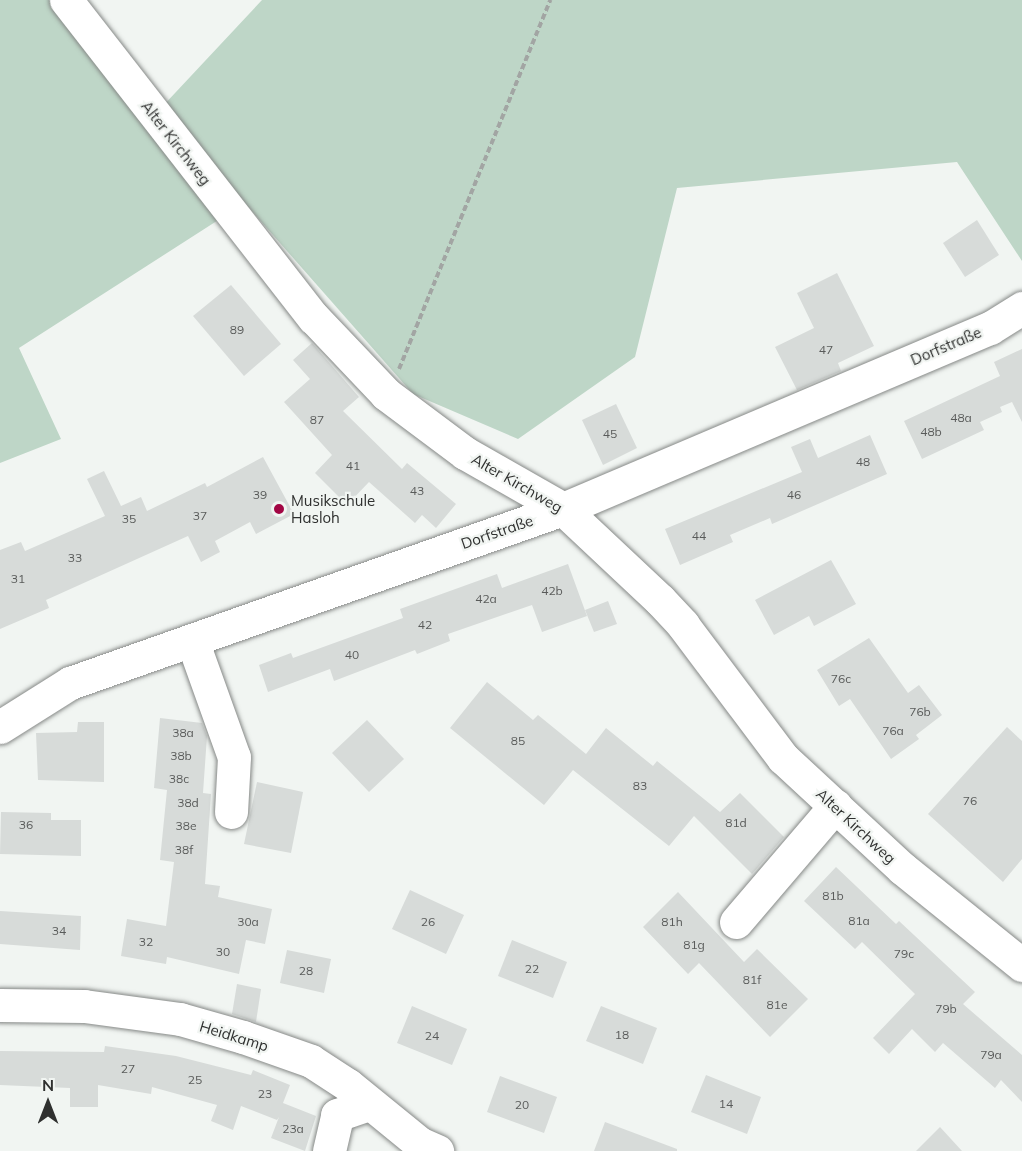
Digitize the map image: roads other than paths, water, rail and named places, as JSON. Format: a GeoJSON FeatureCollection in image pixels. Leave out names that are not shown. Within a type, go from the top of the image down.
{"type":"FeatureCollection","features":[{"type":"Feature","properties":{"kind":"street","name":"Alter Kirchweg"},"geometry":{"type":"LineString","coordinates":[[66,0],[314,318],[386,394],[465,453],[563,509],[660,600],[672,632],[783,758],[903,869],[1022,964]]}},
{"type":"Feature","properties":{"kind":"street","name":"Dorfstraße"},"geometry":{"type":"LineString","coordinates":[[3,718],[70,698],[192,640],[563,509],[990,328],[1022,308]]}},
{"type":"Feature","properties":{"kind":"street"},"geometry":{"type":"LineString","coordinates":[[192,640],[234,757],[231,812]]}},
{"type":"Feature","properties":{"kind":"street"},"geometry":{"type":"LineString","coordinates":[[736,922],[835,806]]}},
{"type":"Feature","properties":{"kind":"street","name":"Heidkamp"},"geometry":{"type":"LineString","coordinates":[[0,1005],[84,1006],[180,1019],[311,1061],[348,1085],[419,1143],[437,1151]]}},
{"type":"Feature","properties":{"kind":"street"},"geometry":{"type":"LineString","coordinates":[[329,1151],[337,1115],[369,1104]]}},
{"type":"Feature","properties":{"kind":"place","name":"Musikschule Hasloh"},"geometry":{"type":"Point","coordinates":[279,509]}}]}
